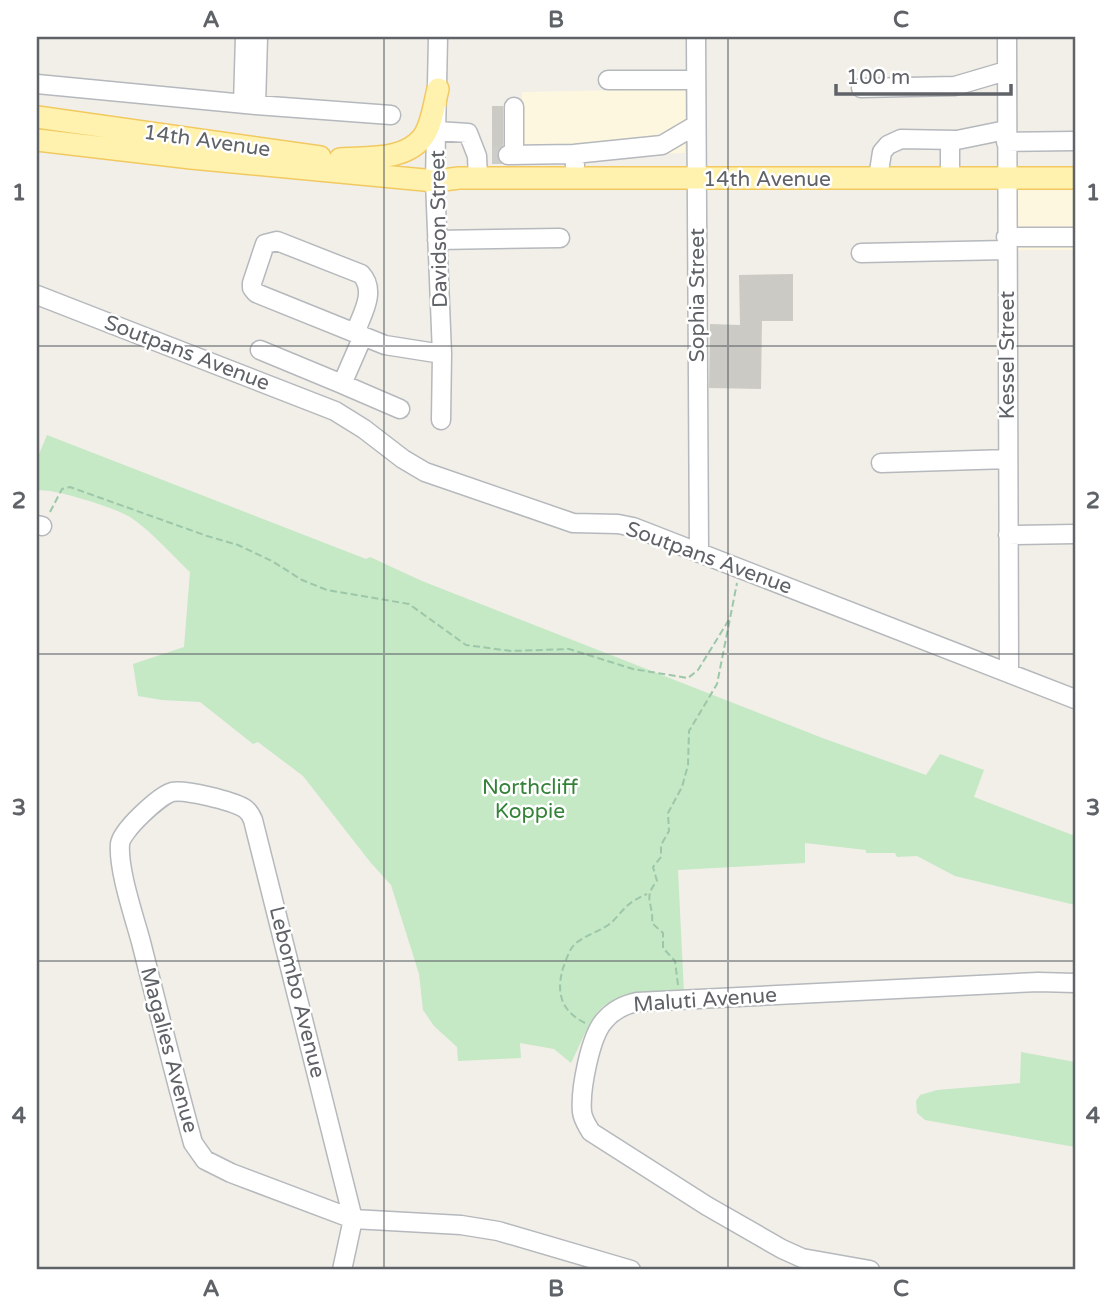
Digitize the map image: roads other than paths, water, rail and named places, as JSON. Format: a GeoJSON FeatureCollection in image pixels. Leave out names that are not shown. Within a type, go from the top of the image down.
{"type":"FeatureCollection","features":[{"type":"Feature","properties":{"kind":"main road"},"geometry":{"type":"LineString","coordinates":[[340,159],[398,155],[407,151],[423,137],[438,89]]}},
{"type":"Feature","properties":{"kind":"main road","name":"14th Avenue"},"geometry":{"type":"LineString","coordinates":[[37,117],[340,159],[435,175]]}},
{"type":"Feature","properties":{"kind":"main road","name":"14th Avenue"},"geometry":{"type":"LineString","coordinates":[[37,140],[165,155],[468,178],[1075,178]]}},
{"type":"Feature","properties":{"kind":"street"},"geometry":{"type":"LineString","coordinates":[[245,37],[249,105]]}},
{"type":"Feature","properties":{"kind":"street"},"geometry":{"type":"LineString","coordinates":[[249,105],[258,37]]}},
{"type":"Feature","properties":{"kind":"street","name":"Davidson Street"},"geometry":{"type":"LineString","coordinates":[[438,37],[435,175],[442,354],[441,420]]}},
{"type":"Feature","properties":{"kind":"street","name":"Sophia Street"},"geometry":{"type":"LineString","coordinates":[[696,37],[699,553]]}},
{"type":"Feature","properties":{"kind":"street","name":"Kessel Street"},"geometry":{"type":"LineString","coordinates":[[1007,37],[1009,673]]}},
{"type":"Feature","properties":{"kind":"street"},"geometry":{"type":"LineString","coordinates":[[861,88],[955,86],[1006,71]]}},
{"type":"Feature","properties":{"kind":"street"},"geometry":{"type":"LineString","coordinates":[[608,80],[696,80]]}},
{"type":"Feature","properties":{"kind":"street"},"geometry":{"type":"LineString","coordinates":[[37,84],[249,105],[391,115]]}},
{"type":"Feature","properties":{"kind":"street"},"geometry":{"type":"LineString","coordinates":[[504,155],[514,107]]}},
{"type":"Feature","properties":{"kind":"street"},"geometry":{"type":"LineString","coordinates":[[468,178],[504,155],[574,154],[662,145],[696,125]]}},
{"type":"Feature","properties":{"kind":"street"},"geometry":{"type":"LineString","coordinates":[[437,131],[467,132],[504,155],[526,178]]}},
{"type":"Feature","properties":{"kind":"street"},"geometry":{"type":"LineString","coordinates":[[878,178],[882,152],[887,145],[901,139],[950,140],[1006,136],[1075,141]]}},
{"type":"Feature","properties":{"kind":"street"},"geometry":{"type":"LineString","coordinates":[[950,140],[950,178]]}},
{"type":"Feature","properties":{"kind":"street"},"geometry":{"type":"LineString","coordinates":[[574,154],[575,178]]}},
{"type":"Feature","properties":{"kind":"street"},"geometry":{"type":"LineString","coordinates":[[861,253],[1075,237]]}},
{"type":"Feature","properties":{"kind":"street"},"geometry":{"type":"LineString","coordinates":[[437,240],[561,238]]}},
{"type":"Feature","properties":{"kind":"street"},"geometry":{"type":"LineString","coordinates":[[342,384],[359,334],[369,286],[361,274],[277,241],[265,244],[252,283],[253,291],[359,334],[385,345],[442,354]]}},
{"type":"Feature","properties":{"kind":"street","name":"Soutpans Avenue"},"geometry":{"type":"LineString","coordinates":[[37,295],[335,411],[365,429],[414,467],[445,480],[573,523],[633,527],[1075,699]]}},
{"type":"Feature","properties":{"kind":"street"},"geometry":{"type":"LineString","coordinates":[[260,351],[400,409]]}},
{"type":"Feature","properties":{"kind":"street"},"geometry":{"type":"LineString","coordinates":[[881,463],[1008,459]]}},
{"type":"Feature","properties":{"kind":"street"},"geometry":{"type":"LineString","coordinates":[[1009,535],[1075,534]]}},
{"type":"Feature","properties":{"kind":"street","name":"Lebombo Avenue"},"geometry":{"type":"LineString","coordinates":[[155,803],[172,792],[185,792],[235,804],[247,810],[251,817],[354,1219],[342,1270]]}},
{"type":"Feature","properties":{"kind":"street","name":"Magalies Avenue"},"geometry":{"type":"LineString","coordinates":[[155,803],[122,836],[121,858],[193,1143],[205,1160],[224,1170],[354,1219],[461,1225],[486,1229],[631,1270]]}},
{"type":"Feature","properties":{"kind":"street","name":"Maluti Avenue"},"geometry":{"type":"LineString","coordinates":[[870,1270],[800,1264],[591,1132],[584,1121],[582,1104],[597,1032],[614,1011],[626,1004],[1038,982],[1075,983]]}},
{"type":"Feature","properties":{"kind":"tunnel"},"geometry":{"type":"LineString","coordinates":[[492,155],[508,155]]}},
{"type":"Feature","properties":{"kind":"park label","name":"Northcliff Koppie"},"geometry":{"type":"Point","coordinates":[530,799]}}]}
